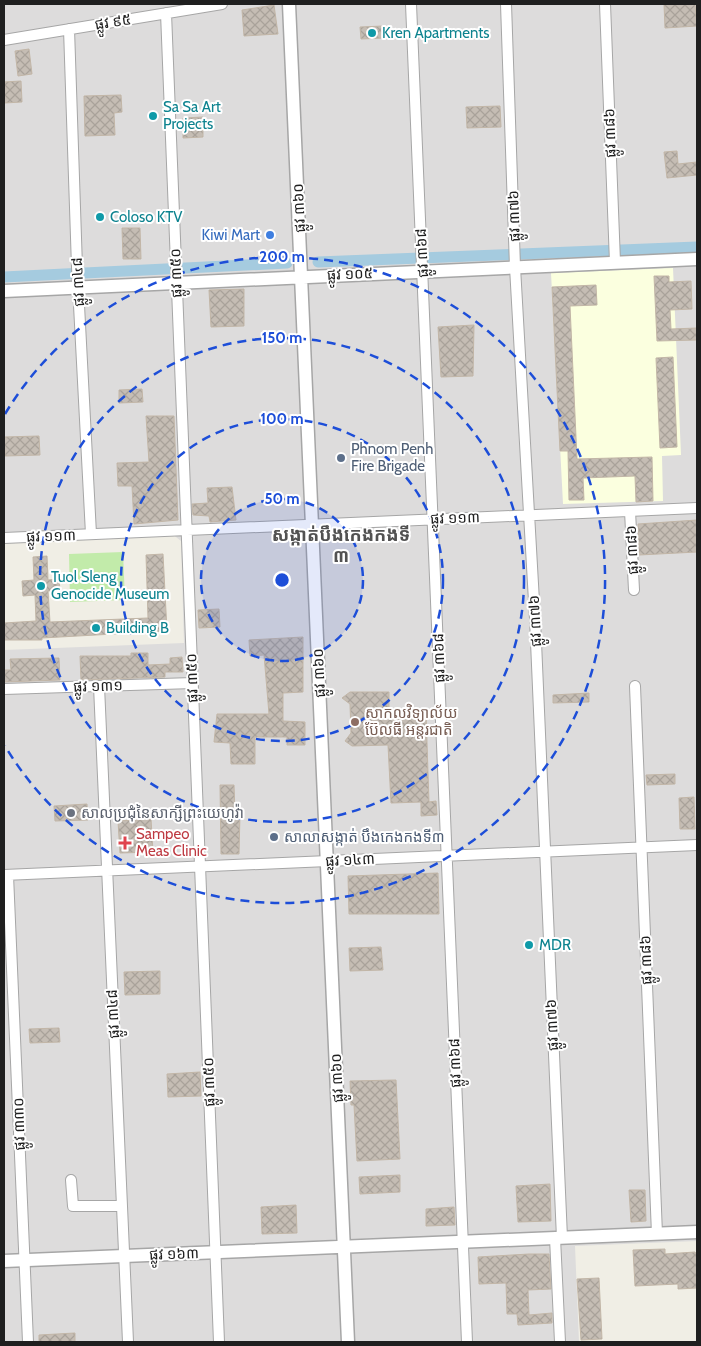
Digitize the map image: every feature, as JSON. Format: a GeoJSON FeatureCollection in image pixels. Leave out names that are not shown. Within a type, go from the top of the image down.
{"type":"FeatureCollection","features":[{"type":"Feature","properties":{"kind":"street","name":"ផ្លូវ ៩៥"},"geometry":{"type":"LineString","coordinates":[[4,40],[222,4]]}},
{"type":"Feature","properties":{"kind":"street","name":"ផ្លូវ ៣៦០"},"geometry":{"type":"LineString","coordinates":[[289,4],[348,1342]]}},
{"type":"Feature","properties":{"kind":"street","name":"ផ្លូវ ៣៦៨"},"geometry":{"type":"LineString","coordinates":[[411,4],[467,1342]]}},
{"type":"Feature","properties":{"kind":"street","name":"ផ្លូវ ៣៧៦"},"geometry":{"type":"LineString","coordinates":[[506,4],[515,263],[530,515],[545,852],[559,1238],[560,1342]]}},
{"type":"Feature","properties":{"kind":"street","name":"ផ្លូវ ៣៨៦"},"geometry":{"type":"LineString","coordinates":[[604,4],[615,259]]}},
{"type":"Feature","properties":{"kind":"street","name":"ផ្លូវ ៣៥០"},"geometry":{"type":"LineString","coordinates":[[166,13],[220,1342]]}},
{"type":"Feature","properties":{"kind":"street","name":"ផ្លូវ ៣៤៨"},"geometry":{"type":"LineString","coordinates":[[69,29],[77,267],[91,534]]}},
{"type":"Feature","properties":{"kind":"street","name":"ផ្លូវ ១០៥"},"geometry":{"type":"LineString","coordinates":[[4,290],[78,283],[301,272],[615,259],[697,259]]}},
{"type":"Feature","properties":{"kind":"street","name":"ផ្លូវ ១១៣"},"geometry":{"type":"LineString","coordinates":[[4,538],[697,508]]}},
{"type":"Feature","properties":{"kind":"street","name":"ផ្លូវ ៣៨៦"},"geometry":{"type":"LineString","coordinates":[[630,511],[634,590]]}},
{"type":"Feature","properties":{"kind":"street","name":"ផ្លូវ ១៣១"},"geometry":{"type":"LineString","coordinates":[[4,689],[192,683]]}},
{"type":"Feature","properties":{"kind":"street","name":"ផ្លូវ ៣៤៨"},"geometry":{"type":"LineString","coordinates":[[99,686],[128,1342]]}},
{"type":"Feature","properties":{"kind":"street","name":"ផ្លូវ ៣៨៦"},"geometry":{"type":"LineString","coordinates":[[635,686],[657,1234]]}},
{"type":"Feature","properties":{"kind":"street","name":"ផ្លូវ ១៤៣"},"geometry":{"type":"LineString","coordinates":[[6,875],[697,845]]}},
{"type":"Feature","properties":{"kind":"street","name":"ផ្លូវ ៣៣០"},"geometry":{"type":"LineString","coordinates":[[6,875],[28,1342]]}},
{"type":"Feature","properties":{"kind":"street"},"geometry":{"type":"LineString","coordinates":[[71,1180],[73,1206],[122,1206]]}},
{"type":"Feature","properties":{"kind":"street","name":"ផ្លូវ ១៦៣"},"geometry":{"type":"LineString","coordinates":[[4,1261],[697,1232]]}},
{"type":"Feature","properties":{"kind":"shaded area"},"geometry":{"type":"Polygon","coordinates":[[[4,4],[697,4],[697,1241],[575,1246],[579,1342],[4,1342],[4,650],[184,643],[181,541],[171,533],[4,541],[4,4]]]}},
{"type":"Feature","properties":{"kind":"shaded area"},"geometry":{"type":"Polygon","coordinates":[[[673,268],[681,455],[662,456],[663,501],[563,504],[551,273],[673,268]]]}},
{"type":"Feature","properties":{"kind":"green space"},"geometry":{"type":"Polygon","coordinates":[[[123,552],[125,600],[70,602],[69,554],[123,552]]]}},
{"type":"Feature","properties":{"kind":"building"},"geometry":{"type":"Polygon","coordinates":[[[664,4],[695,4],[697,26],[665,28],[664,4]]]}},
{"type":"Feature","properties":{"kind":"building"},"geometry":{"type":"Polygon","coordinates":[[[274,5],[278,34],[244,36],[242,10],[274,5]]]}},
{"type":"Feature","properties":{"kind":"building","name":"Kren Apartments"},"geometry":{"type":"Polygon","coordinates":[[[383,26],[384,38],[361,39],[360,27],[383,26]]]}},
{"type":"Feature","properties":{"kind":"building"},"geometry":{"type":"Polygon","coordinates":[[[29,49],[32,74],[18,76],[15,51],[29,49]]]}},
{"type":"Feature","properties":{"kind":"building"},"geometry":{"type":"Polygon","coordinates":[[[21,81],[22,102],[4,103],[4,82],[21,81]]]}},
{"type":"Feature","properties":{"kind":"building"},"geometry":{"type":"Polygon","coordinates":[[[121,95],[122,112],[114,113],[115,135],[85,136],[84,96],[121,95]]]}},
{"type":"Feature","properties":{"kind":"building"},"geometry":{"type":"Polygon","coordinates":[[[500,106],[501,127],[467,128],[466,107],[500,106]]]}},
{"type":"Feature","properties":{"kind":"building"},"geometry":{"type":"Polygon","coordinates":[[[203,117],[203,137],[183,138],[183,118],[203,117]]]}},
{"type":"Feature","properties":{"kind":"building"},"geometry":{"type":"Polygon","coordinates":[[[677,151],[678,164],[697,162],[697,175],[667,178],[664,152],[677,151]]]}},
{"type":"Feature","properties":{"kind":"building"},"geometry":{"type":"Polygon","coordinates":[[[122,228],[140,228],[141,259],[123,259],[122,228]]]}},
{"type":"Feature","properties":{"kind":"building"},"geometry":{"type":"Polygon","coordinates":[[[654,276],[669,276],[669,282],[691,281],[692,309],[670,310],[671,329],[697,328],[697,340],[657,341],[654,276]]]}},
{"type":"Feature","properties":{"kind":"building"},"geometry":{"type":"Polygon","coordinates":[[[596,285],[597,305],[570,306],[577,459],[652,457],[653,501],[636,502],[635,476],[583,478],[584,500],[569,500],[568,451],[560,451],[552,287],[596,285]]]}},
{"type":"Feature","properties":{"kind":"building"},"geometry":{"type":"Polygon","coordinates":[[[244,289],[244,326],[211,327],[209,290],[244,289]]]}},
{"type":"Feature","properties":{"kind":"building"},"geometry":{"type":"Polygon","coordinates":[[[474,325],[473,376],[441,377],[438,327],[474,325]]]}},
{"type":"Feature","properties":{"kind":"building"},"geometry":{"type":"Polygon","coordinates":[[[673,357],[677,447],[660,448],[656,358],[673,357]]]}},
{"type":"Feature","properties":{"kind":"building"},"geometry":{"type":"Polygon","coordinates":[[[142,389],[143,402],[119,403],[119,390],[142,389]]]}},
{"type":"Feature","properties":{"kind":"building"},"geometry":{"type":"Polygon","coordinates":[[[146,416],[174,416],[178,520],[134,524],[132,486],[118,486],[117,463],[149,462],[146,416]]]}},
{"type":"Feature","properties":{"kind":"building"},"geometry":{"type":"Polygon","coordinates":[[[39,436],[40,455],[5,456],[4,437],[39,436]]]}},
{"type":"Feature","properties":{"kind":"building"},"geometry":{"type":"Polygon","coordinates":[[[232,487],[236,520],[210,522],[209,516],[193,515],[192,504],[208,503],[207,488],[232,487]]]}},
{"type":"Feature","properties":{"kind":"building"},"geometry":{"type":"Polygon","coordinates":[[[697,520],[697,552],[639,555],[638,524],[697,520]]]}},
{"type":"Feature","properties":{"kind":"building"},"geometry":{"type":"Polygon","coordinates":[[[163,554],[167,631],[42,638],[42,640],[4,640],[4,623],[36,621],[35,595],[23,596],[22,581],[34,580],[33,557],[47,556],[48,580],[59,579],[60,590],[48,591],[50,622],[148,618],[146,555],[163,554]]]}},
{"type":"Feature","properties":{"kind":"building"},"geometry":{"type":"Polygon","coordinates":[[[219,609],[220,627],[199,628],[198,610],[219,609]]]}},
{"type":"Feature","properties":{"kind":"building"},"geometry":{"type":"Polygon","coordinates":[[[303,637],[303,692],[283,693],[283,721],[305,722],[305,745],[287,745],[287,737],[255,737],[255,764],[231,764],[230,743],[214,742],[217,714],[269,714],[264,655],[250,656],[249,640],[303,637]]]}},
{"type":"Feature","properties":{"kind":"building"},"geometry":{"type":"Polygon","coordinates":[[[131,653],[148,653],[148,665],[170,664],[170,658],[182,657],[183,672],[165,672],[165,677],[81,680],[80,656],[131,656],[131,653]]]}},
{"type":"Feature","properties":{"kind":"building"},"geometry":{"type":"Polygon","coordinates":[[[59,658],[60,680],[4,682],[4,670],[11,670],[10,659],[59,658]]]}},
{"type":"Feature","properties":{"kind":"building"},"geometry":{"type":"Polygon","coordinates":[[[350,692],[389,692],[389,714],[426,713],[429,802],[436,801],[437,815],[421,816],[421,802],[391,803],[388,745],[352,746],[345,741],[351,733],[350,704],[342,698],[350,692]]]}},
{"type":"Feature","properties":{"kind":"building"},"geometry":{"type":"Polygon","coordinates":[[[589,693],[589,702],[553,703],[553,695],[589,693]]]}},
{"type":"Feature","properties":{"kind":"building"},"geometry":{"type":"Polygon","coordinates":[[[675,774],[675,784],[647,785],[646,775],[675,774]]]}},
{"type":"Feature","properties":{"kind":"building"},"geometry":{"type":"Polygon","coordinates":[[[220,785],[234,785],[235,813],[240,813],[239,854],[221,854],[220,785]]]}},
{"type":"Feature","properties":{"kind":"building"},"geometry":{"type":"Polygon","coordinates":[[[694,797],[695,829],[680,829],[679,798],[694,797]]]}},
{"type":"Feature","properties":{"kind":"building","name":"សាលប្រជុំនៃសាក្សីព្រះយេហូវ៉ា"},"geometry":{"type":"Polygon","coordinates":[[[87,804],[88,820],[55,821],[54,806],[87,804]]]}},
{"type":"Feature","properties":{"kind":"building"},"geometry":{"type":"Polygon","coordinates":[[[151,819],[153,852],[120,853],[118,821],[151,819]]]}},
{"type":"Feature","properties":{"kind":"building"},"geometry":{"type":"Polygon","coordinates":[[[438,873],[439,914],[349,914],[348,876],[438,873]]]}},
{"type":"Feature","properties":{"kind":"building"},"geometry":{"type":"Polygon","coordinates":[[[381,947],[383,970],[350,971],[349,948],[381,947]]]}},
{"type":"Feature","properties":{"kind":"building"},"geometry":{"type":"Polygon","coordinates":[[[160,971],[160,994],[125,995],[124,972],[160,971]]]}},
{"type":"Feature","properties":{"kind":"building"},"geometry":{"type":"Polygon","coordinates":[[[59,1028],[60,1042],[30,1043],[29,1029],[59,1028]]]}},
{"type":"Feature","properties":{"kind":"building"},"geometry":{"type":"Polygon","coordinates":[[[200,1072],[201,1096],[168,1097],[167,1074],[200,1072]]]}},
{"type":"Feature","properties":{"kind":"building"},"geometry":{"type":"Polygon","coordinates":[[[396,1080],[400,1159],[357,1161],[354,1105],[351,1105],[350,1081],[396,1080]]]}},
{"type":"Feature","properties":{"kind":"building"},"geometry":{"type":"Polygon","coordinates":[[[400,1175],[400,1192],[360,1194],[359,1177],[400,1175]]]}},
{"type":"Feature","properties":{"kind":"building"},"geometry":{"type":"Polygon","coordinates":[[[550,1184],[551,1221],[518,1222],[516,1186],[550,1184]]]}},
{"type":"Feature","properties":{"kind":"building"},"geometry":{"type":"Polygon","coordinates":[[[629,1190],[645,1190],[646,1221],[631,1222],[629,1190]]]}},
{"type":"Feature","properties":{"kind":"building"},"geometry":{"type":"Polygon","coordinates":[[[296,1205],[297,1233],[262,1234],[261,1207],[296,1205]]]}},
{"type":"Feature","properties":{"kind":"building"},"geometry":{"type":"Polygon","coordinates":[[[454,1207],[455,1225],[426,1226],[426,1209],[454,1207]]]}},
{"type":"Feature","properties":{"kind":"building"},"geometry":{"type":"Polygon","coordinates":[[[665,1249],[665,1254],[695,1252],[697,1256],[697,1288],[678,1289],[678,1284],[635,1286],[633,1250],[665,1249]]]}},
{"type":"Feature","properties":{"kind":"building"},"geometry":{"type":"Polygon","coordinates":[[[549,1254],[551,1289],[528,1290],[529,1315],[552,1313],[552,1323],[518,1325],[517,1314],[507,1314],[506,1283],[479,1284],[478,1257],[549,1254]]]}},
{"type":"Feature","properties":{"kind":"building"},"geometry":{"type":"Polygon","coordinates":[[[599,1278],[602,1339],[581,1340],[577,1279],[599,1278]]]}},
{"type":"Feature","properties":{"kind":"building"},"geometry":{"type":"Polygon","coordinates":[[[75,1333],[75,1342],[39,1342],[39,1335],[75,1333]]]}},
{"type":"Feature","properties":{"kind":"waterway"},"geometry":{"type":"LineString","coordinates":[[318,262],[697,247]]}},
{"type":"Feature","properties":{"kind":"waterway"},"geometry":{"type":"LineString","coordinates":[[4,277],[287,263]]}},
{"type":"Feature","properties":{"kind":"place","name":"Kren Apartments"},"geometry":{"type":"Point","coordinates":[372,33]}},
{"type":"Feature","properties":{"kind":"place","name":"Sa Sa Art Projects"},"geometry":{"type":"Point","coordinates":[153,116]}},
{"type":"Feature","properties":{"kind":"place","name":"Coloso KTV"},"geometry":{"type":"Point","coordinates":[100,217]}},
{"type":"Feature","properties":{"kind":"place","name":"Kiwi Mart"},"geometry":{"type":"Point","coordinates":[270,235]}},
{"type":"Feature","properties":{"kind":"place","name":"Phnom Penh Fire Brigade"},"geometry":{"type":"Point","coordinates":[341,458]}},
{"type":"Feature","properties":{"kind":"place","name":"Tuol Sleng Genocide Museum"},"geometry":{"type":"Point","coordinates":[41,586]}},
{"type":"Feature","properties":{"kind":"place","name":"Building B"},"geometry":{"type":"Point","coordinates":[96,628]}},
{"type":"Feature","properties":{"kind":"place","name":"សាកលវិទ្យាល័យ ប៊ែលធី អន្តរជាតិ"},"geometry":{"type":"Point","coordinates":[355,722]}},
{"type":"Feature","properties":{"kind":"place","name":"សាលប្រជុំនៃសាក្សីព្រះយេហូវ៉ា"},"geometry":{"type":"Point","coordinates":[71,813]}},
{"type":"Feature","properties":{"kind":"place","name":"សាលាសង្កាត់ បឹងកេងកងទី៣"},"geometry":{"type":"Point","coordinates":[274,837]}},
{"type":"Feature","properties":{"kind":"place","name":"Sampeo Meas Clinic"},"geometry":{"type":"Point","coordinates":[125,843]}},
{"type":"Feature","properties":{"kind":"place","name":"MDR"},"geometry":{"type":"Point","coordinates":[529,945]}},
{"type":"Feature","properties":{"kind":"district","name":"សង្កាត់បឹងកេងកងទី ៣"},"geometry":{"type":"Point","coordinates":[341,545]}}]}
